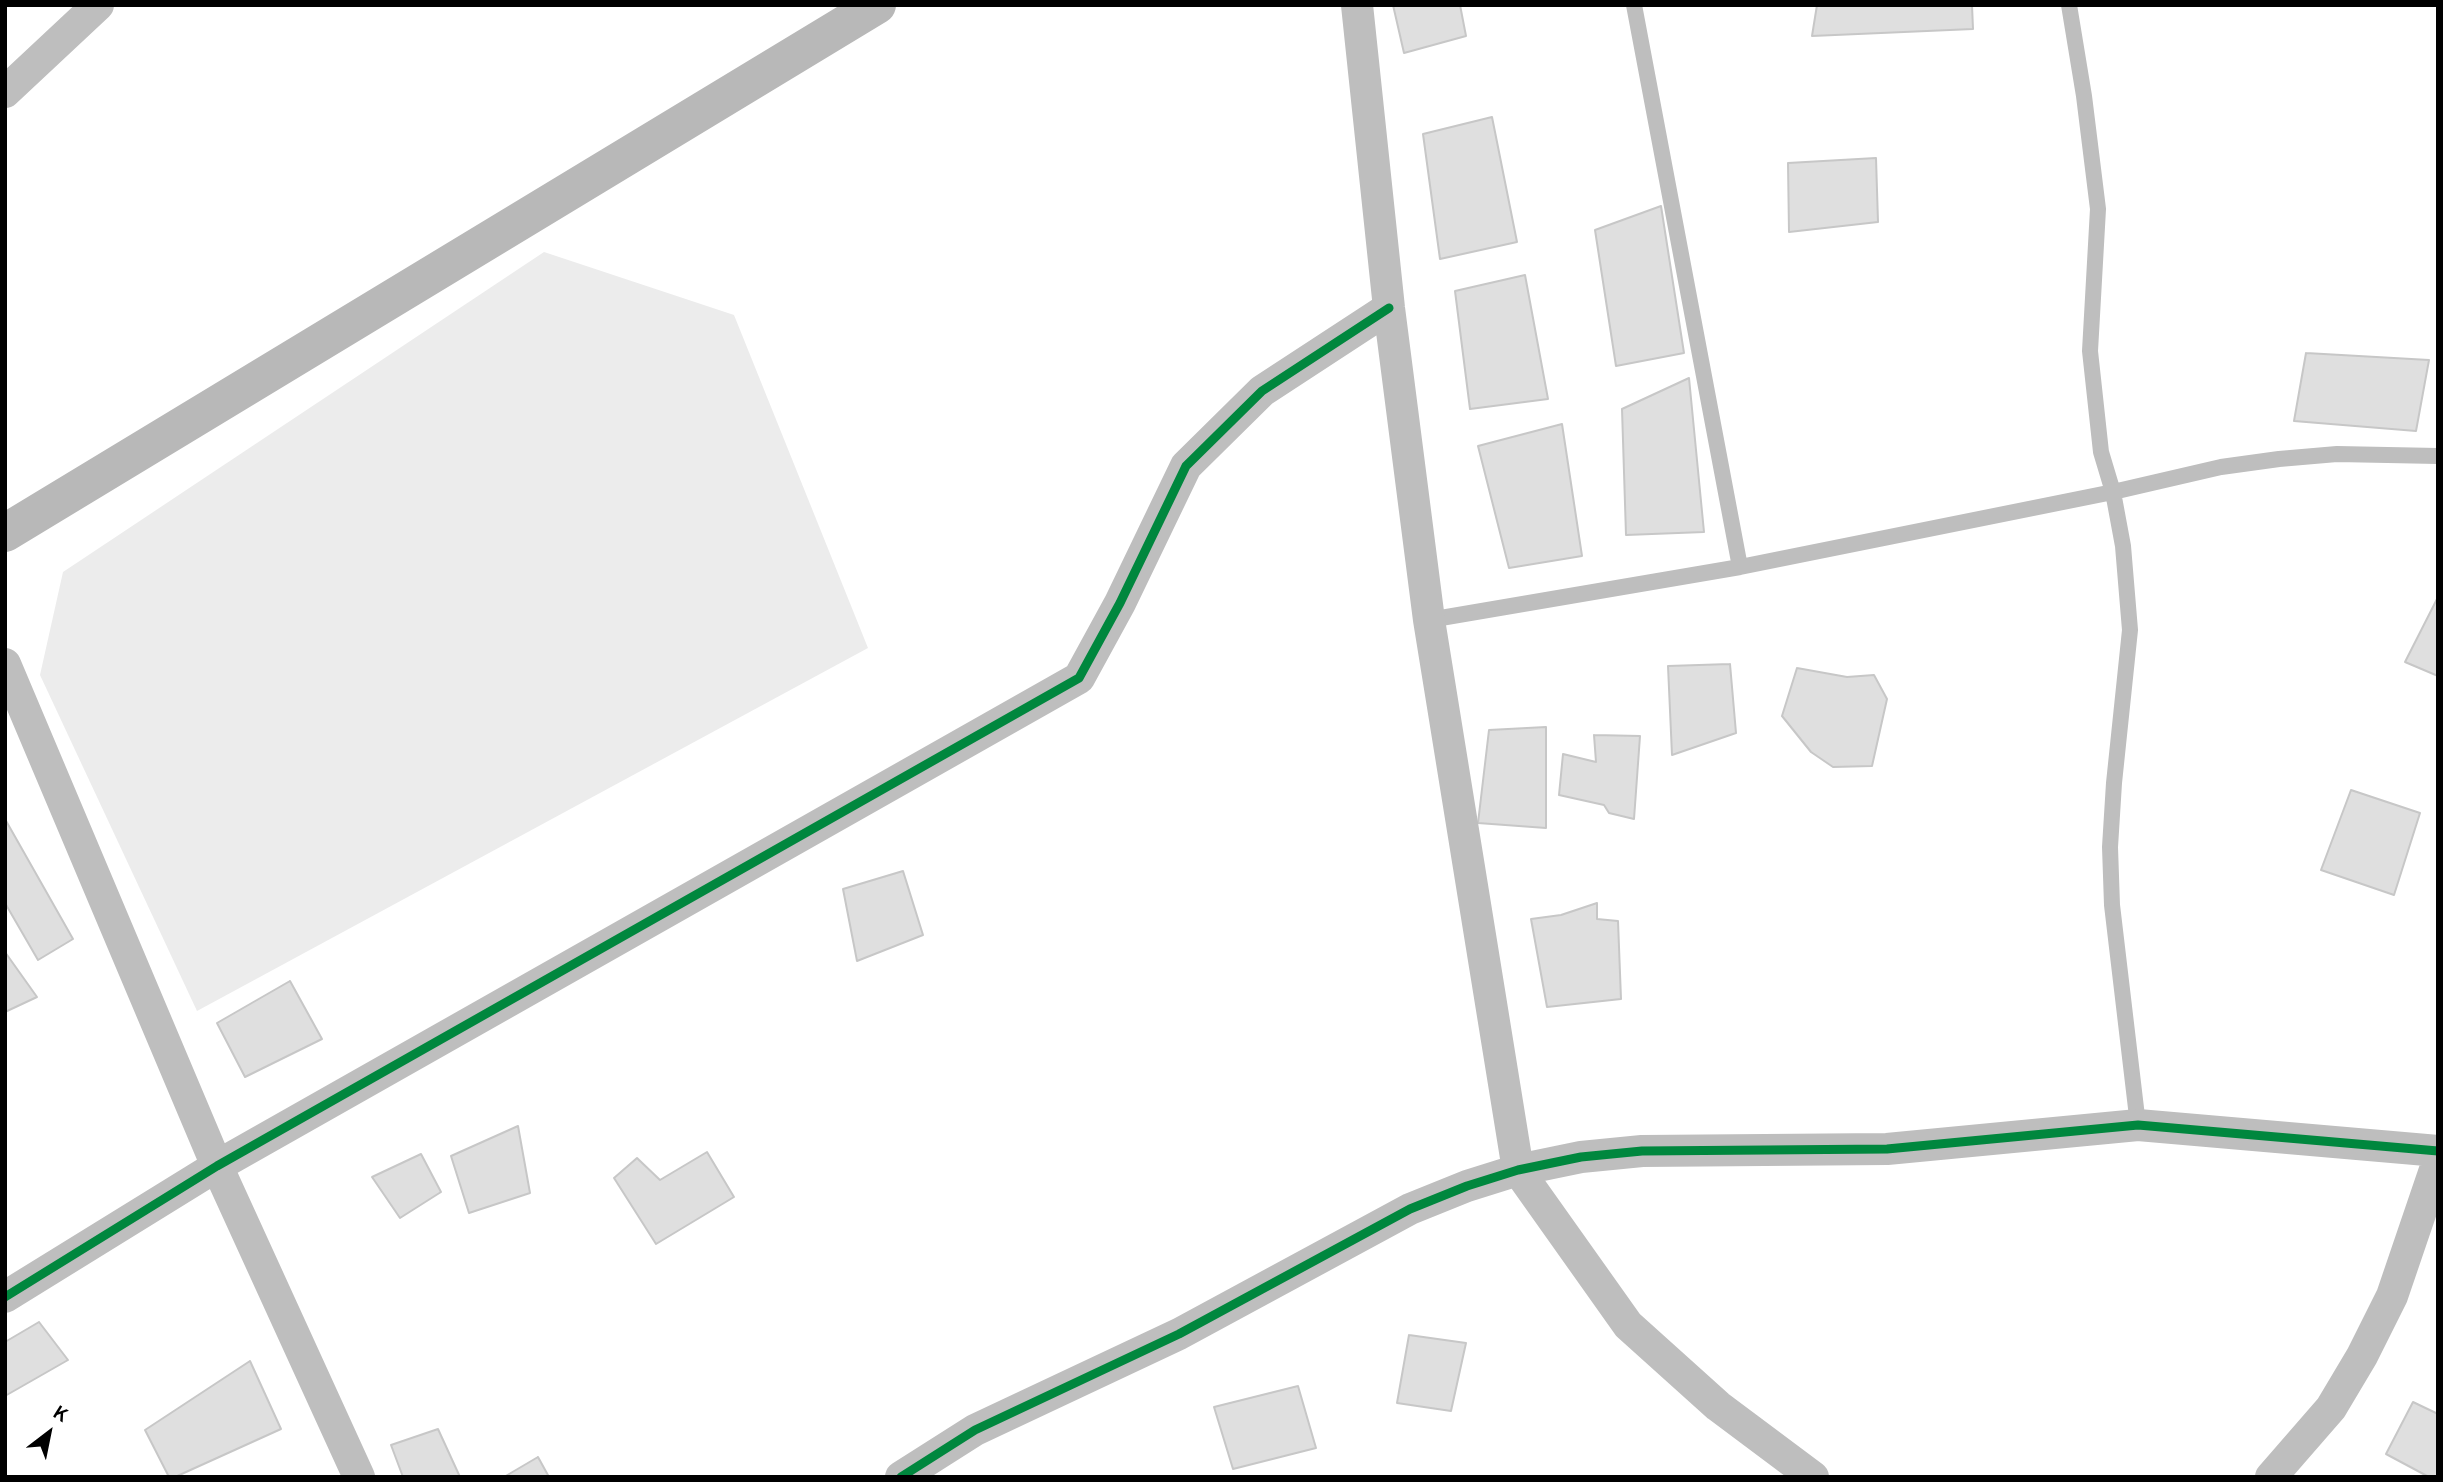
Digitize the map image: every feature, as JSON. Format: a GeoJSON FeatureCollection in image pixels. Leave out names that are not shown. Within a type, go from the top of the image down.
{"type":"FeatureCollection","features":[{"type":"Feature","properties":{"kind":"main road"},"geometry":{"type":"LineString","coordinates":[[5,533],[877,5]]}},
{"type":"Feature","properties":{"kind":"street"},"geometry":{"type":"LineString","coordinates":[[5,92],[98,5]]}},
{"type":"Feature","properties":{"kind":"street"},"geometry":{"type":"LineString","coordinates":[[1357,5],[1389,308],[1429,620],[1518,1170],[1628,1325],[1718,1406],[1813,1477]]}},
{"type":"Feature","properties":{"kind":"street"},"geometry":{"type":"LineString","coordinates":[[5,1297],[218,1166],[1079,678],[1120,603],[1186,466],[1262,391],[1389,308]]}},
{"type":"Feature","properties":{"kind":"street"},"geometry":{"type":"LineString","coordinates":[[5,664],[218,1166],[359,1477]]}},
{"type":"Feature","properties":{"kind":"street"},"geometry":{"type":"LineString","coordinates":[[901,1477],[975,1430],[1179,1334],[1410,1209],[1467,1186],[1518,1170],[1581,1157],[1642,1152],[1887,1149],[2138,1125],[2438,1151]]}},
{"type":"Feature","properties":{"kind":"street"},"geometry":{"type":"LineString","coordinates":[[2272,1477],[2331,1408],[2362,1356],[2392,1296],[2438,1161]]}},
{"type":"Feature","properties":{"kind":"lane"},"geometry":{"type":"LineString","coordinates":[[1634,5],[1740,567]]}},
{"type":"Feature","properties":{"kind":"lane"},"geometry":{"type":"LineString","coordinates":[[2069,5],[2098,209],[2091,351],[2101,452],[2113,492],[2123,545],[2130,630],[2110,847],[2112,905],[2138,1125]]}},
{"type":"Feature","properties":{"kind":"lane"},"geometry":{"type":"LineString","coordinates":[[1429,620],[1740,567],[2113,492],[2221,467],[2279,458],[2337,454],[2438,456]]}},
{"type":"Feature","properties":{"kind":"shaded area"},"geometry":{"type":"Polygon","coordinates":[[[544,252],[734,315],[868,648],[197,1011],[40,675],[63,572],[544,252]]]}},
{"type":"Feature","properties":{"kind":"building"},"geometry":{"type":"Polygon","coordinates":[[[1393,5],[1460,5],[1466,36],[1404,53],[1393,5]]]}},
{"type":"Feature","properties":{"kind":"building"},"geometry":{"type":"Polygon","coordinates":[[[1817,5],[1972,5],[1973,29],[1812,36],[1817,5]]]}},
{"type":"Feature","properties":{"kind":"building"},"geometry":{"type":"Polygon","coordinates":[[[1492,117],[1517,242],[1440,259],[1423,134],[1492,117]]]}},
{"type":"Feature","properties":{"kind":"building"},"geometry":{"type":"Polygon","coordinates":[[[1876,158],[1878,222],[1789,232],[1788,163],[1876,158]]]}},
{"type":"Feature","properties":{"kind":"building"},"geometry":{"type":"Polygon","coordinates":[[[1661,206],[1684,353],[1616,366],[1595,230],[1661,206]]]}},
{"type":"Feature","properties":{"kind":"building"},"geometry":{"type":"Polygon","coordinates":[[[1525,275],[1548,399],[1470,409],[1455,291],[1525,275]]]}},
{"type":"Feature","properties":{"kind":"building"},"geometry":{"type":"Polygon","coordinates":[[[2306,353],[2429,360],[2416,431],[2294,421],[2306,353]]]}},
{"type":"Feature","properties":{"kind":"building"},"geometry":{"type":"Polygon","coordinates":[[[1689,378],[1704,532],[1626,535],[1622,409],[1689,378]]]}},
{"type":"Feature","properties":{"kind":"building"},"geometry":{"type":"Polygon","coordinates":[[[1562,424],[1582,556],[1509,568],[1478,446],[1562,424]]]}},
{"type":"Feature","properties":{"kind":"building"},"geometry":{"type":"Polygon","coordinates":[[[2438,597],[2438,676],[2405,662],[2438,597]]]}},
{"type":"Feature","properties":{"kind":"building"},"geometry":{"type":"Polygon","coordinates":[[[1730,664],[1736,733],[1672,755],[1668,666],[1730,664]]]}},
{"type":"Feature","properties":{"kind":"building"},"geometry":{"type":"Polygon","coordinates":[[[1797,668],[1847,677],[1874,675],[1887,699],[1872,766],[1833,767],[1811,752],[1782,716],[1797,668]]]}},
{"type":"Feature","properties":{"kind":"building"},"geometry":{"type":"Polygon","coordinates":[[[1546,727],[1546,828],[1478,823],[1489,730],[1546,727]]]}},
{"type":"Feature","properties":{"kind":"building"},"geometry":{"type":"Polygon","coordinates":[[[1594,735],[1640,736],[1634,819],[1609,813],[1604,805],[1559,795],[1563,754],[1596,762],[1594,735]]]}},
{"type":"Feature","properties":{"kind":"building"},"geometry":{"type":"Polygon","coordinates":[[[2351,790],[2420,813],[2394,895],[2321,870],[2351,790]]]}},
{"type":"Feature","properties":{"kind":"building"},"geometry":{"type":"Polygon","coordinates":[[[5,819],[73,939],[38,960],[5,903],[5,819]]]}},
{"type":"Feature","properties":{"kind":"building"},"geometry":{"type":"Polygon","coordinates":[[[903,871],[923,935],[857,961],[843,889],[903,871]]]}},
{"type":"Feature","properties":{"kind":"building"},"geometry":{"type":"Polygon","coordinates":[[[1597,903],[1597,919],[1618,921],[1621,999],[1547,1007],[1531,919],[1561,915],[1597,903]]]}},
{"type":"Feature","properties":{"kind":"building"},"geometry":{"type":"Polygon","coordinates":[[[5,952],[37,997],[5,1012],[5,952]]]}},
{"type":"Feature","properties":{"kind":"building"},"geometry":{"type":"Polygon","coordinates":[[[290,981],[322,1039],[245,1077],[217,1023],[290,981]]]}},
{"type":"Feature","properties":{"kind":"building"},"geometry":{"type":"Polygon","coordinates":[[[518,1126],[530,1193],[469,1213],[451,1156],[518,1126]]]}},
{"type":"Feature","properties":{"kind":"building"},"geometry":{"type":"Polygon","coordinates":[[[707,1152],[734,1197],[656,1244],[614,1178],[637,1158],[660,1180],[707,1152]]]}},
{"type":"Feature","properties":{"kind":"building"},"geometry":{"type":"Polygon","coordinates":[[[421,1154],[441,1192],[400,1218],[372,1177],[421,1154]]]}},
{"type":"Feature","properties":{"kind":"building"},"geometry":{"type":"Polygon","coordinates":[[[39,1322],[68,1360],[5,1396],[5,1342],[39,1322]]]}},
{"type":"Feature","properties":{"kind":"building"},"geometry":{"type":"Polygon","coordinates":[[[1409,1335],[1466,1343],[1451,1411],[1397,1403],[1409,1335]]]}},
{"type":"Feature","properties":{"kind":"building"},"geometry":{"type":"Polygon","coordinates":[[[250,1361],[281,1429],[175,1477],[169,1477],[145,1430],[250,1361]]]}},
{"type":"Feature","properties":{"kind":"building"},"geometry":{"type":"Polygon","coordinates":[[[1298,1386],[1316,1448],[1233,1469],[1214,1407],[1298,1386]]]}},
{"type":"Feature","properties":{"kind":"building"},"geometry":{"type":"Polygon","coordinates":[[[2413,1402],[2438,1414],[2438,1477],[2429,1477],[2386,1454],[2413,1402]]]}},
{"type":"Feature","properties":{"kind":"building"},"geometry":{"type":"Polygon","coordinates":[[[438,1429],[460,1477],[403,1477],[391,1445],[438,1429]]]}},
{"type":"Feature","properties":{"kind":"building"},"geometry":{"type":"Polygon","coordinates":[[[538,1457],[549,1477],[504,1477],[538,1457]]]}},
{"type":"Feature","properties":{"kind":"cycle path"},"geometry":{"type":"LineString","coordinates":[[5,1297],[217,1166],[1079,678],[1120,603],[1186,466],[1262,391],[1389,308]]}},
{"type":"Feature","properties":{"kind":"cycle path"},"geometry":{"type":"LineString","coordinates":[[901,1477],[975,1430],[1179,1334],[1410,1209],[1467,1186],[1518,1170],[1581,1157],[1642,1151],[1887,1149],[2138,1125],[2438,1151]]}}]}
